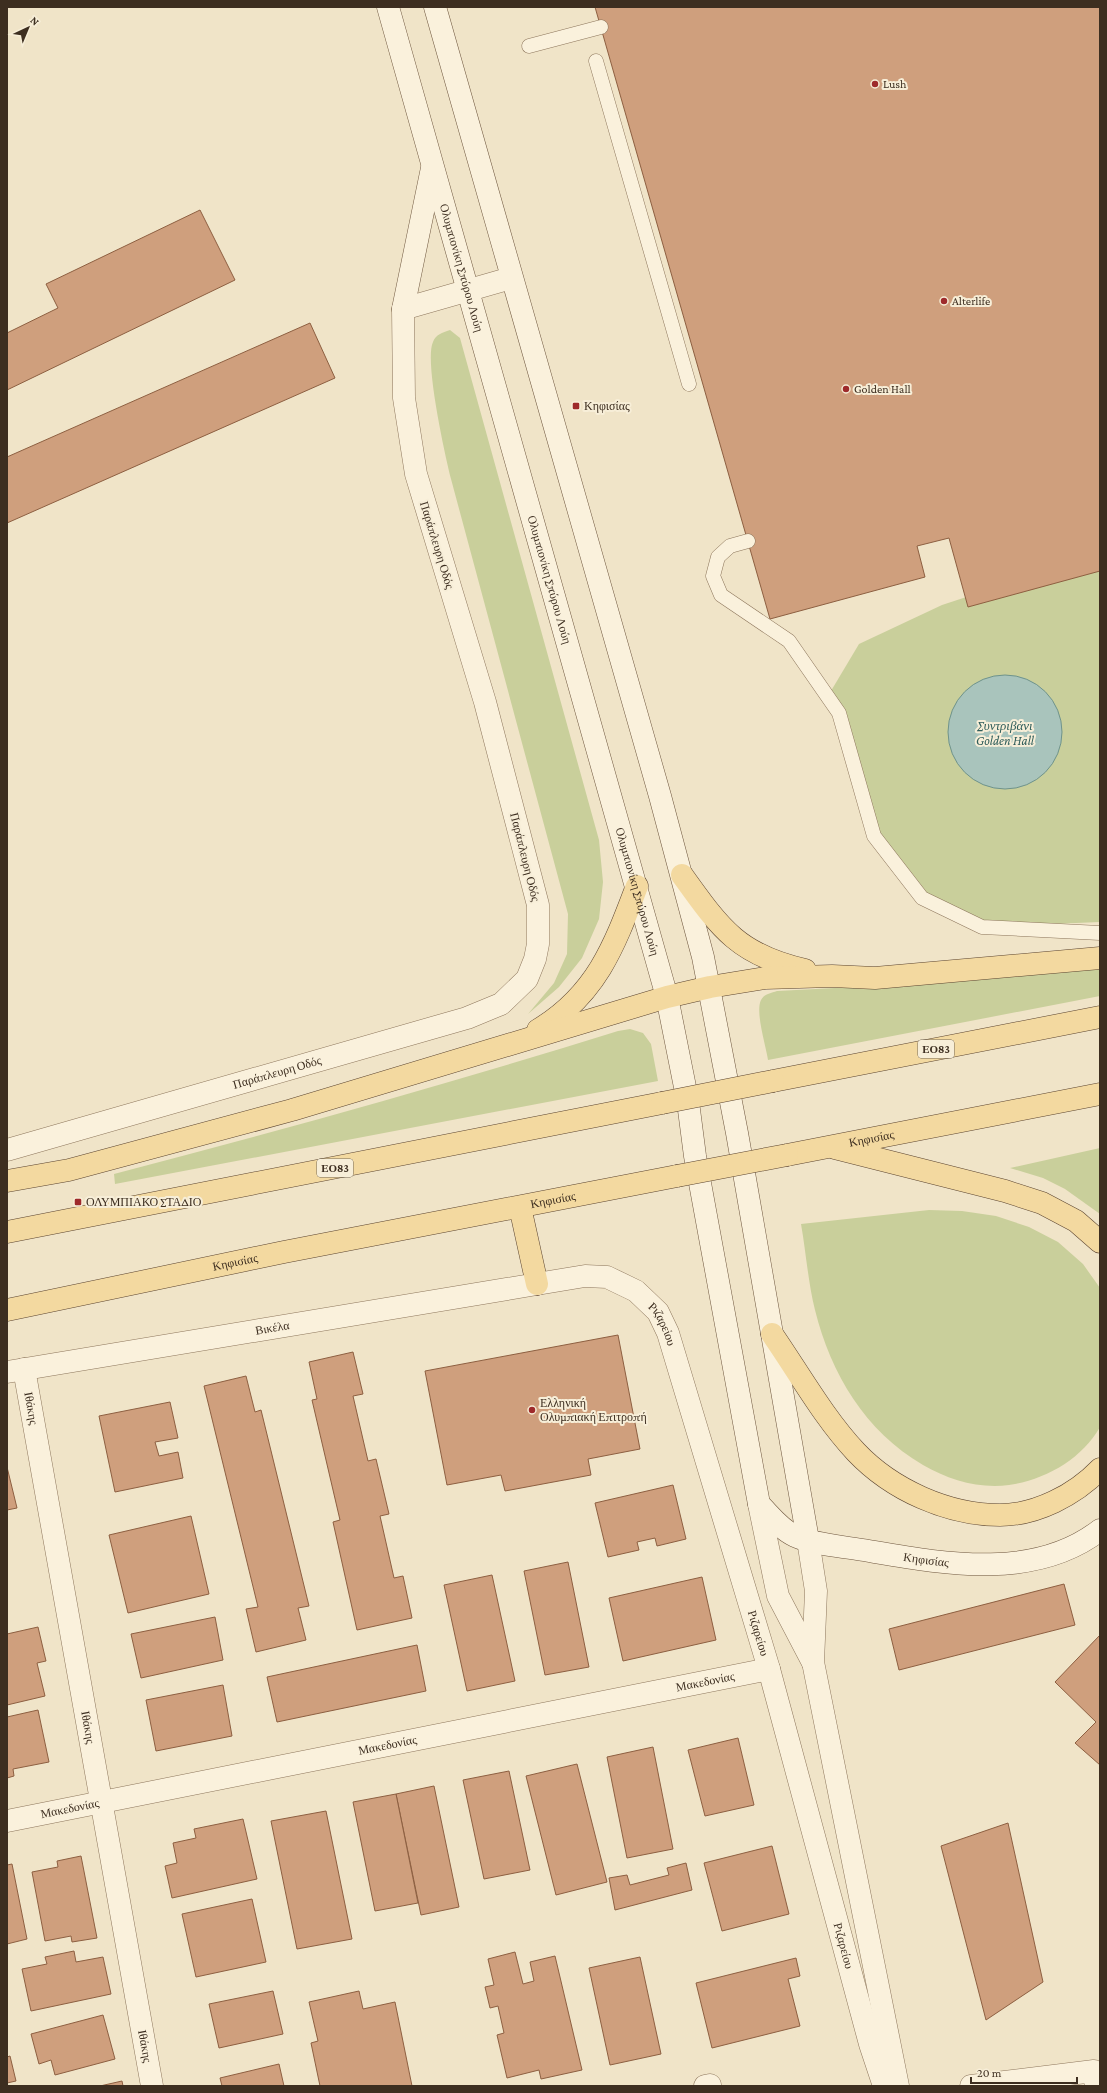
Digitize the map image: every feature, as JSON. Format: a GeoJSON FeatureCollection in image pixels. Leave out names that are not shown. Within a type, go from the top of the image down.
{"type":"FeatureCollection","features":[{"type":"Feature","properties":{"kind":"main road"},"geometry":{"type":"LineString","coordinates":[[682,875],[715,922],[735,940],[760,955],[783,965],[832,976]]}},
{"type":"Feature","properties":{"kind":"main road"},"geometry":{"type":"LineString","coordinates":[[520,1041],[549,1024],[574,1002],[596,976],[613,947],[637,886]]}},
{"type":"Feature","properties":{"kind":"main road"},"geometry":{"type":"LineString","coordinates":[[7,1182],[69,1170],[292,1110],[520,1041],[710,986],[765,978],[832,976],[875,978],[1100,958]]}},
{"type":"Feature","properties":{"kind":"main road","name":"ΕΟ83"},"geometry":{"type":"LineString","coordinates":[[7,1232],[1100,1017]]}},
{"type":"Feature","properties":{"kind":"main road","name":"Κηφισίας"},"geometry":{"type":"LineString","coordinates":[[7,1310],[284,1252],[1100,1094]]}},
{"type":"Feature","properties":{"kind":"main road"},"geometry":{"type":"LineString","coordinates":[[828,1146],[1005,1191],[1042,1203],[1076,1221],[1100,1242]]}},
{"type":"Feature","properties":{"kind":"main road"},"geometry":{"type":"LineString","coordinates":[[520,1207],[537,1284]]}},
{"type":"Feature","properties":{"kind":"main road"},"geometry":{"type":"LineString","coordinates":[[772,1334],[832,1421],[857,1453],[887,1479],[922,1498],[961,1511],[1007,1514],[1032,1510],[1062,1498],[1089,1481],[1100,1469]]}},
{"type":"Feature","properties":{"kind":"street","name":"Ολυμπιονίκη Σπύρου Λούη"},"geometry":{"type":"LineString","coordinates":[[388,7],[637,886],[667,998],[688,1102],[695,1156]]}},
{"type":"Feature","properties":{"kind":"street"},"geometry":{"type":"LineString","coordinates":[[435,7],[682,875],[710,986]]}},
{"type":"Feature","properties":{"kind":"street","name":"Παράπλευρη Οδός"},"geometry":{"type":"LineString","coordinates":[[7,1150],[467,1018],[501,1004],[528,979],[535,959],[538,944],[538,905],[485,702],[416,474],[404,398],[402,309],[432,165]]}},
{"type":"Feature","properties":{"kind":"street"},"geometry":{"type":"LineString","coordinates":[[402,309],[511,278]]}},
{"type":"Feature","properties":{"kind":"street","name":"Ριζαρείου"},"geometry":{"type":"LineString","coordinates":[[710,986],[737,1133],[816,1591],[813,1662],[898,2086]]}},
{"type":"Feature","properties":{"kind":"street","name":"Ριζαρείου"},"geometry":{"type":"LineString","coordinates":[[695,1156],[759,1504],[778,1596],[813,1662]]}},
{"type":"Feature","properties":{"kind":"street","name":"Ριζαρείου"},"geometry":{"type":"LineString","coordinates":[[537,1284],[585,1276],[607,1277],[636,1291],[658,1312],[668,1333],[769,1668],[870,2044],[884,2086]]}},
{"type":"Feature","properties":{"kind":"street","name":"Βικέλα"},"geometry":{"type":"LineString","coordinates":[[15,1370],[537,1284]]}},
{"type":"Feature","properties":{"kind":"street","name":"Ιθάκης"},"geometry":{"type":"LineString","coordinates":[[15,1370],[102,1802],[152,2086]]}},
{"type":"Feature","properties":{"kind":"street","name":"Κηφισίας"},"geometry":{"type":"LineString","coordinates":[[759,1504],[785,1530],[808,1540],[889,1554],[983,1565],[1027,1562],[1061,1552],[1100,1530]]}},
{"type":"Feature","properties":{"kind":"street","name":"Μακεδονίας"},"geometry":{"type":"LineString","coordinates":[[7,1821],[769,1668]]}},
{"type":"Feature","properties":{"kind":"street"},"geometry":{"type":"LineString","coordinates":[[971,2086],[1095,2079]]}},
{"type":"Feature","properties":{"kind":"lane"},"geometry":{"type":"LineString","coordinates":[[529,46],[600,27]]}},
{"type":"Feature","properties":{"kind":"lane"},"geometry":{"type":"LineString","coordinates":[[596,61],[689,384]]}},
{"type":"Feature","properties":{"kind":"lane"},"geometry":{"type":"LineString","coordinates":[[748,541],[730,546],[718,557],[713,576],[721,594],[789,641],[839,712],[874,836],[922,898],[982,927],[1100,933]]}},
{"type":"Feature","properties":{"kind":"green space"},"geometry":{"type":"Polygon","coordinates":[[[450,330],[460,338],[599,840],[603,882],[599,919],[582,958],[559,987],[528,1014],[554,983],[567,954],[568,914],[451,479],[440,430],[433,387],[431,352],[433,342],[436,337],[450,330]]]}},
{"type":"Feature","properties":{"kind":"green space"},"geometry":{"type":"Polygon","coordinates":[[[1100,553],[1100,922],[982,927],[922,898],[874,836],[828,696],[859,644],[942,605],[1100,553]]]}},
{"type":"Feature","properties":{"kind":"green space"},"geometry":{"type":"Polygon","coordinates":[[[1100,968],[1100,996],[768,1060],[760,1021],[759,1005],[764,996],[777,991],[912,984],[1100,968]]]}},
{"type":"Feature","properties":{"kind":"green space"},"geometry":{"type":"Polygon","coordinates":[[[630,1029],[643,1033],[651,1044],[658,1081],[115,1184],[114,1174],[367,1106],[618,1031],[630,1029]]]}},
{"type":"Feature","properties":{"kind":"green space"},"geometry":{"type":"Polygon","coordinates":[[[1100,1148],[1100,1214],[1065,1189],[1043,1178],[1010,1168],[1100,1148]]]}},
{"type":"Feature","properties":{"kind":"green space"},"geometry":{"type":"Polygon","coordinates":[[[929,1210],[962,1211],[996,1216],[1029,1227],[1058,1242],[1083,1264],[1100,1288],[1100,1427],[1083,1449],[1073,1458],[1049,1473],[1009,1485],[987,1486],[954,1479],[923,1465],[902,1451],[868,1418],[853,1399],[830,1356],[815,1310],[801,1224],[929,1210]]]}},
{"type":"Feature","properties":{"kind":"water","name":"Συντριβάνι Golden Hall"},"geometry":{"type":"Polygon","coordinates":[[[1005,675],[1016,676],[1027,680],[1045,692],[1057,710],[1061,721],[1061,743],[1057,754],[1045,772],[1027,784],[1016,788],[1005,789],[994,788],[983,784],[965,772],[953,754],[949,743],[948,732],[949,721],[953,710],[965,692],[983,680],[994,676],[1005,675]]]}},
{"type":"Feature","properties":{"kind":"building"},"geometry":{"type":"Polygon","coordinates":[[[595,7],[1100,7],[1100,571],[968,607],[949,538],[917,546],[925,577],[770,619],[595,7]]]}},
{"type":"Feature","properties":{"kind":"building"},"geometry":{"type":"Polygon","coordinates":[[[200,210],[235,280],[7,390],[7,333],[58,308],[46,284],[200,210]]]}},
{"type":"Feature","properties":{"kind":"building"},"geometry":{"type":"Polygon","coordinates":[[[310,323],[335,378],[7,523],[7,457],[310,323]]]}},
{"type":"Feature","properties":{"kind":"building","name":"Ελληνική Ολυμπιακή Επιτροπή"},"geometry":{"type":"Polygon","coordinates":[[[618,1335],[640,1449],[588,1459],[591,1475],[505,1491],[501,1475],[447,1485],[425,1371],[618,1335]]]}},
{"type":"Feature","properties":{"kind":"building"},"geometry":{"type":"Polygon","coordinates":[[[353,1352],[363,1394],[353,1396],[368,1461],[376,1459],[389,1514],[380,1516],[394,1578],[403,1576],[412,1618],[357,1630],[333,1522],[340,1520],[312,1400],[317,1399],[309,1362],[353,1352]]]}},
{"type":"Feature","properties":{"kind":"building"},"geometry":{"type":"Polygon","coordinates":[[[246,1376],[255,1412],[261,1410],[309,1606],[298,1608],[306,1640],[256,1652],[246,1609],[258,1607],[204,1386],[246,1376]]]}},
{"type":"Feature","properties":{"kind":"building"},"geometry":{"type":"Polygon","coordinates":[[[170,1402],[178,1438],[155,1442],[159,1456],[178,1452],[183,1478],[115,1492],[99,1416],[170,1402]]]}},
{"type":"Feature","properties":{"kind":"building"},"geometry":{"type":"Polygon","coordinates":[[[7,1467],[17,1508],[7,1510],[7,1467]]]}},
{"type":"Feature","properties":{"kind":"building"},"geometry":{"type":"Polygon","coordinates":[[[673,1485],[686,1539],[657,1546],[655,1538],[637,1542],[639,1550],[608,1557],[595,1503],[673,1485]]]}},
{"type":"Feature","properties":{"kind":"building"},"geometry":{"type":"Polygon","coordinates":[[[191,1516],[209,1594],[128,1613],[109,1535],[191,1516]]]}},
{"type":"Feature","properties":{"kind":"building"},"geometry":{"type":"Polygon","coordinates":[[[568,1562],[589,1667],[545,1675],[524,1571],[568,1562]]]}},
{"type":"Feature","properties":{"kind":"building"},"geometry":{"type":"Polygon","coordinates":[[[492,1575],[515,1681],[467,1691],[444,1585],[492,1575]]]}},
{"type":"Feature","properties":{"kind":"building"},"geometry":{"type":"Polygon","coordinates":[[[702,1577],[716,1640],[623,1661],[609,1598],[702,1577]]]}},
{"type":"Feature","properties":{"kind":"building"},"geometry":{"type":"Polygon","coordinates":[[[1064,1584],[1075,1625],[899,1670],[889,1629],[1064,1584]]]}},
{"type":"Feature","properties":{"kind":"building"},"geometry":{"type":"Polygon","coordinates":[[[215,1617],[223,1660],[141,1678],[131,1634],[215,1617]]]}},
{"type":"Feature","properties":{"kind":"building"},"geometry":{"type":"Polygon","coordinates":[[[38,1627],[46,1661],[37,1663],[45,1696],[7,1705],[7,1634],[38,1627]]]}},
{"type":"Feature","properties":{"kind":"building"},"geometry":{"type":"Polygon","coordinates":[[[1100,1635],[1100,1765],[1075,1743],[1096,1722],[1055,1682],[1100,1635]]]}},
{"type":"Feature","properties":{"kind":"building"},"geometry":{"type":"Polygon","coordinates":[[[417,1645],[426,1691],[277,1722],[267,1677],[417,1645]]]}},
{"type":"Feature","properties":{"kind":"building"},"geometry":{"type":"Polygon","coordinates":[[[223,1685],[232,1736],[156,1751],[146,1700],[223,1685]]]}},
{"type":"Feature","properties":{"kind":"building"},"geometry":{"type":"Polygon","coordinates":[[[38,1710],[49,1762],[13,1769],[14,1776],[7,1778],[7,1717],[38,1710]]]}},
{"type":"Feature","properties":{"kind":"building"},"geometry":{"type":"Polygon","coordinates":[[[738,1738],[754,1805],[705,1816],[688,1750],[738,1738]]]}},
{"type":"Feature","properties":{"kind":"building"},"geometry":{"type":"Polygon","coordinates":[[[653,1747],[673,1849],[627,1858],[607,1757],[653,1747]]]}},
{"type":"Feature","properties":{"kind":"building"},"geometry":{"type":"Polygon","coordinates":[[[577,1764],[607,1882],[556,1895],[526,1776],[577,1764]]]}},
{"type":"Feature","properties":{"kind":"building"},"geometry":{"type":"Polygon","coordinates":[[[509,1771],[530,1870],[484,1879],[463,1780],[509,1771]]]}},
{"type":"Feature","properties":{"kind":"building"},"geometry":{"type":"Polygon","coordinates":[[[434,1786],[459,1907],[421,1915],[396,1794],[434,1786]]]}},
{"type":"Feature","properties":{"kind":"building"},"geometry":{"type":"Polygon","coordinates":[[[396,1794],[418,1903],[375,1911],[353,1802],[396,1794]]]}},
{"type":"Feature","properties":{"kind":"building"},"geometry":{"type":"Polygon","coordinates":[[[326,1811],[352,1939],[297,1949],[271,1821],[326,1811]]]}},
{"type":"Feature","properties":{"kind":"building"},"geometry":{"type":"Polygon","coordinates":[[[243,1819],[257,1879],[172,1898],[165,1866],[177,1863],[173,1843],[196,1838],[194,1829],[243,1819]]]}},
{"type":"Feature","properties":{"kind":"building"},"geometry":{"type":"Polygon","coordinates":[[[1008,1823],[1043,1982],[986,2020],[941,1846],[1008,1823]]]}},
{"type":"Feature","properties":{"kind":"building"},"geometry":{"type":"Polygon","coordinates":[[[772,1846],[789,1914],[722,1931],[704,1863],[772,1846]]]}},
{"type":"Feature","properties":{"kind":"building"},"geometry":{"type":"Polygon","coordinates":[[[81,1856],[97,1938],[72,1942],[71,1936],[45,1941],[32,1872],[58,1867],[57,1861],[81,1856]]]}},
{"type":"Feature","properties":{"kind":"building"},"geometry":{"type":"Polygon","coordinates":[[[686,1863],[692,1890],[615,1910],[609,1878],[627,1875],[630,1885],[669,1875],[667,1868],[686,1863]]]}},
{"type":"Feature","properties":{"kind":"building"},"geometry":{"type":"Polygon","coordinates":[[[12,1864],[27,1939],[7,1944],[7,1865],[12,1864]]]}},
{"type":"Feature","properties":{"kind":"building"},"geometry":{"type":"Polygon","coordinates":[[[252,1899],[266,1962],[196,1977],[182,1914],[252,1899]]]}},
{"type":"Feature","properties":{"kind":"building"},"geometry":{"type":"Polygon","coordinates":[[[74,1951],[76,1962],[103,1957],[111,1994],[31,2011],[22,1969],[47,1964],[45,1957],[74,1951]]]}},
{"type":"Feature","properties":{"kind":"building"},"geometry":{"type":"Polygon","coordinates":[[[515,1952],[523,1984],[534,1981],[530,1962],[555,1956],[582,2070],[541,2079],[539,2070],[507,2078],[497,2035],[504,2033],[498,2006],[490,2008],[485,1987],[494,1985],[488,1959],[515,1952]]]}},
{"type":"Feature","properties":{"kind":"building"},"geometry":{"type":"Polygon","coordinates":[[[640,1957],[661,2054],[610,2065],[589,1968],[640,1957]]]}},
{"type":"Feature","properties":{"kind":"building"},"geometry":{"type":"Polygon","coordinates":[[[796,1958],[800,1976],[788,1979],[800,2026],[712,2048],[696,1983],[796,1958]]]}},
{"type":"Feature","properties":{"kind":"building"},"geometry":{"type":"Polygon","coordinates":[[[273,1991],[283,2034],[219,2048],[209,2004],[273,1991]]]}},
{"type":"Feature","properties":{"kind":"building"},"geometry":{"type":"Polygon","coordinates":[[[359,1991],[363,2009],[395,2002],[412,2086],[320,2086],[311,2043],[318,2041],[309,2002],[359,1991]]]}},
{"type":"Feature","properties":{"kind":"building"},"geometry":{"type":"Polygon","coordinates":[[[103,2015],[115,2059],[55,2075],[51,2060],[39,2064],[31,2034],[103,2015]]]}},
{"type":"Feature","properties":{"kind":"building"},"geometry":{"type":"Polygon","coordinates":[[[10,2056],[16,2081],[7,2083],[7,2057],[10,2056]]]}},
{"type":"Feature","properties":{"kind":"building"},"geometry":{"type":"Polygon","coordinates":[[[279,2064],[284,2086],[222,2086],[220,2078],[279,2064]]]}},
{"type":"Feature","properties":{"kind":"building"},"geometry":{"type":"Polygon","coordinates":[[[122,2081],[123,2086],[100,2086],[122,2081]]]}},
{"type":"Feature","properties":{"kind":"place","name":"Lush"},"geometry":{"type":"Point","coordinates":[875,84]}},
{"type":"Feature","properties":{"kind":"place","name":"Alterlife"},"geometry":{"type":"Point","coordinates":[944,301]}},
{"type":"Feature","properties":{"kind":"place","name":"Golden Hall"},"geometry":{"type":"Point","coordinates":[846,389]}},
{"type":"Feature","properties":{"kind":"place","name":"Κηφισίας"},"geometry":{"type":"Point","coordinates":[576,406]}},
{"type":"Feature","properties":{"kind":"place","name":"ΟΛΥΜΠΙΑΚΟ ΣΤΑΔΙΟ"},"geometry":{"type":"Point","coordinates":[78,1202]}},
{"type":"Feature","properties":{"kind":"place","name":"Ελληνική Ολυμπιακή Επιτροπή"},"geometry":{"type":"Point","coordinates":[532,1410]}}]}
